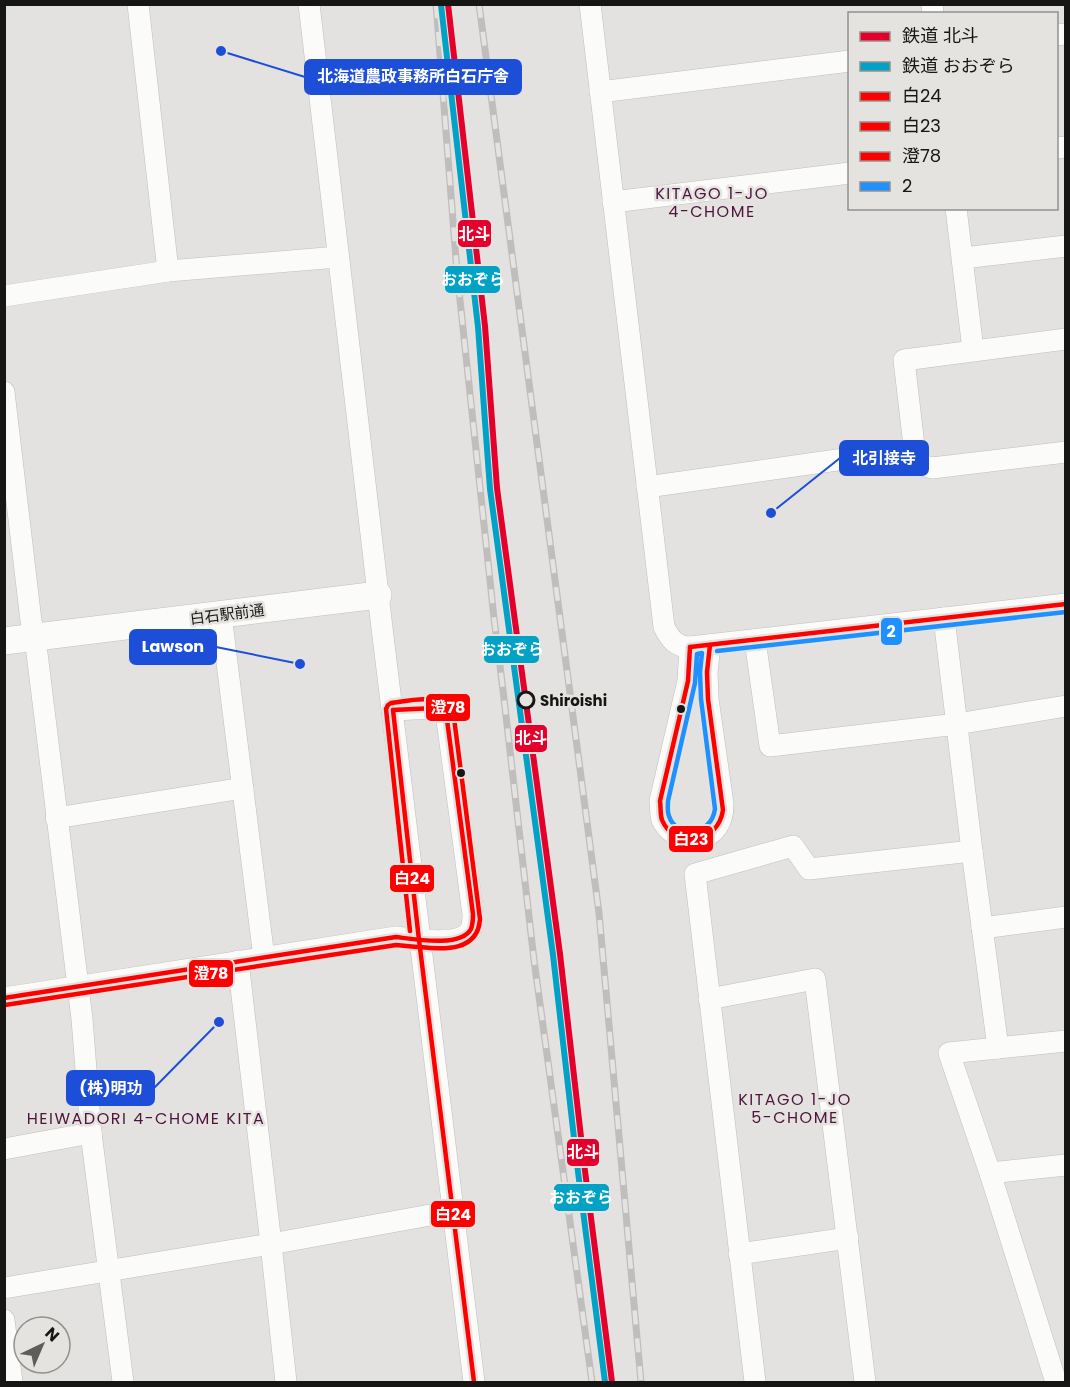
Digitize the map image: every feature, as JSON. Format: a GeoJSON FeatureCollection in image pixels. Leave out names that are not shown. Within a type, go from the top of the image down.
{"type":"FeatureCollection","features":[{"type":"Feature","properties":{"kind":"main road","name":"白石駅前通"},"geometry":{"type":"LineString","coordinates":[[4,641],[378,596]]}},
{"type":"Feature","properties":{"kind":"street"},"geometry":{"type":"LineString","coordinates":[[138,4],[168,271]]}},
{"type":"Feature","properties":{"kind":"street"},"geometry":{"type":"LineString","coordinates":[[309,4],[419,940],[474,1383]]}},
{"type":"Feature","properties":{"kind":"street"},"geometry":{"type":"LineString","coordinates":[[590,4],[664,627],[692,645],[707,672],[708,699],[723,804],[718,826],[709,836],[684,839],[667,828],[661,817],[660,801],[688,681],[692,645]]}},
{"type":"Feature","properties":{"kind":"street"},"geometry":{"type":"LineString","coordinates":[[600,92],[848,61]]}},
{"type":"Feature","properties":{"kind":"street"},"geometry":{"type":"LineString","coordinates":[[613,202],[848,173]]}},
{"type":"Feature","properties":{"kind":"street"},"geometry":{"type":"LineString","coordinates":[[956,210],[973,350]]}},
{"type":"Feature","properties":{"kind":"street"},"geometry":{"type":"LineString","coordinates":[[963,258],[1065,246]]}},
{"type":"Feature","properties":{"kind":"street"},"geometry":{"type":"LineString","coordinates":[[4,296],[168,271],[338,257]]}},
{"type":"Feature","properties":{"kind":"street"},"geometry":{"type":"LineString","coordinates":[[916,463],[904,360],[1065,339]]}},
{"type":"Feature","properties":{"kind":"street"},"geometry":{"type":"LineString","coordinates":[[4,392],[78,986],[91,1133],[123,1383]]}},
{"type":"Feature","properties":{"kind":"street"},"geometry":{"type":"LineString","coordinates":[[647,487],[865,456],[894,457],[932,468],[1065,452]]}},
{"type":"Feature","properties":{"kind":"street"},"geometry":{"type":"LineString","coordinates":[[692,645],[755,640],[1065,604]]}},
{"type":"Feature","properties":{"kind":"street"},"geometry":{"type":"LineString","coordinates":[[221,615],[264,958]]}},
{"type":"Feature","properties":{"kind":"street"},"geometry":{"type":"LineString","coordinates":[[944,618],[998,1048]]}},
{"type":"Feature","properties":{"kind":"street"},"geometry":{"type":"LineString","coordinates":[[755,640],[770,746],[957,724],[1065,706]]}},
{"type":"Feature","properties":{"kind":"street"},"geometry":{"type":"LineString","coordinates":[[4,998],[396,937],[435,942],[463,936],[469,932],[473,924],[473,914],[447,720],[442,712],[435,708],[393,711]]}},
{"type":"Feature","properties":{"kind":"street"},"geometry":{"type":"LineString","coordinates":[[56,818],[243,788]]}},
{"type":"Feature","properties":{"kind":"street"},"geometry":{"type":"LineString","coordinates":[[755,1383],[695,874],[793,846],[810,869],[972,851]]}},
{"type":"Feature","properties":{"kind":"street"},"geometry":{"type":"LineString","coordinates":[[982,928],[1065,917]]}},
{"type":"Feature","properties":{"kind":"street"},"geometry":{"type":"LineString","coordinates":[[238,962],[271,1244],[280,1382]]}},
{"type":"Feature","properties":{"kind":"street"},"geometry":{"type":"LineString","coordinates":[[709,999],[815,979],[865,1383]]}},
{"type":"Feature","properties":{"kind":"street"},"geometry":{"type":"LineString","coordinates":[[1056,1383],[990,1173],[949,1053],[1065,1041]]}},
{"type":"Feature","properties":{"kind":"street"},"geometry":{"type":"LineString","coordinates":[[4,1149],[91,1133]]}},
{"type":"Feature","properties":{"kind":"street"},"geometry":{"type":"LineString","coordinates":[[990,1173],[1065,1165]]}},
{"type":"Feature","properties":{"kind":"street"},"geometry":{"type":"LineString","coordinates":[[4,1288],[271,1244],[452,1211]]}},
{"type":"Feature","properties":{"kind":"street"},"geometry":{"type":"LineString","coordinates":[[739,1254],[848,1238]]}},
{"type":"Feature","properties":{"kind":"street"},"geometry":{"type":"LineString","coordinates":[[4,1320],[12,1383]]}},
{"type":"Feature","properties":{"kind":"railway"},"geometry":{"type":"LineString","coordinates":[[436,4],[457,272],[494,618],[534,960],[592,1382]]}},
{"type":"Feature","properties":{"kind":"railway"},"geometry":{"type":"LineString","coordinates":[[479,4],[599,913],[641,1382]]}},
{"type":"Feature","properties":{"kind":"rail line","name":"北斗"},"geometry":{"type":"LineString","coordinates":[[448,4],[485,326],[497,488],[560,954],[612,1382]]}},
{"type":"Feature","properties":{"kind":"rail line","name":"おおぞら"},"geometry":{"type":"LineString","coordinates":[[441,5],[478,327],[490,489],[553,955],[605,1382]]}},
{"type":"Feature","properties":{"kind":"transit line","name":"白23"},"geometry":{"type":"LineString","coordinates":[[690,647],[1066,604]]}},
{"type":"Feature","properties":{"kind":"transit line","name":"2"},"geometry":{"type":"LineString","coordinates":[[717,651],[1066,612]]}},
{"type":"Feature","properties":{"kind":"transit line","name":"白23"},"geometry":{"type":"LineString","coordinates":[[690,647],[688,681],[660,801],[662,820],[676,836],[685,839],[705,836],[713,830],[723,810],[708,699],[707,672],[710,645]]}},
{"type":"Feature","properties":{"kind":"transit line","name":"2"},"geometry":{"type":"LineString","coordinates":[[702,653],[701,699],[715,809],[707,825],[701,829],[686,831],[673,823],[668,813],[668,801],[695,683],[697,654],[702,653]]}},
{"type":"Feature","properties":{"kind":"transit line","name":"澄78"},"geometry":{"type":"LineString","coordinates":[[410,931],[386,709],[391,703],[427,699],[446,706],[454,718],[480,919],[478,930],[467,943],[449,948],[420,947]]}},
{"type":"Feature","properties":{"kind":"transit line","name":"白24"},"geometry":{"type":"LineString","coordinates":[[4,998],[396,937],[436,941],[457,939],[466,935],[471,929],[473,914],[447,720],[442,712],[435,708],[393,710]]}},
{"type":"Feature","properties":{"kind":"transit line","name":"白24"},"geometry":{"type":"LineString","coordinates":[[393,710],[474,1382]]}},
{"type":"Feature","properties":{"kind":"transit line","name":"澄78"},"geometry":{"type":"LineString","coordinates":[[5,1005],[396,945],[417,947]]}},
{"type":"Feature","properties":{"kind":"place","name":"北海道農政事務所白石庁舎"},"geometry":{"type":"Point","coordinates":[221,51]}},
{"type":"Feature","properties":{"kind":"place","name":"北引接寺"},"geometry":{"type":"Point","coordinates":[771,513]}},
{"type":"Feature","properties":{"kind":"place","name":"Lawson"},"geometry":{"type":"Point","coordinates":[300,664]}},
{"type":"Feature","properties":{"kind":"place","name":"Shiroishi"},"geometry":{"type":"Point","coordinates":[526,700]}},
{"type":"Feature","properties":{"kind":"place","name":"(株)明功"},"geometry":{"type":"Point","coordinates":[219,1022]}},
{"type":"Feature","properties":{"kind":"district","name":"KITAGO 1-JO 4-CHOME"},"geometry":{"type":"Point","coordinates":[712,202]}},
{"type":"Feature","properties":{"kind":"district","name":"KITAGO 1-JO 5-CHOME"},"geometry":{"type":"Point","coordinates":[795,1108]}},
{"type":"Feature","properties":{"kind":"district","name":"HEIWADORI 4-CHOME KITA"},"geometry":{"type":"Point","coordinates":[146,1118]}}]}
